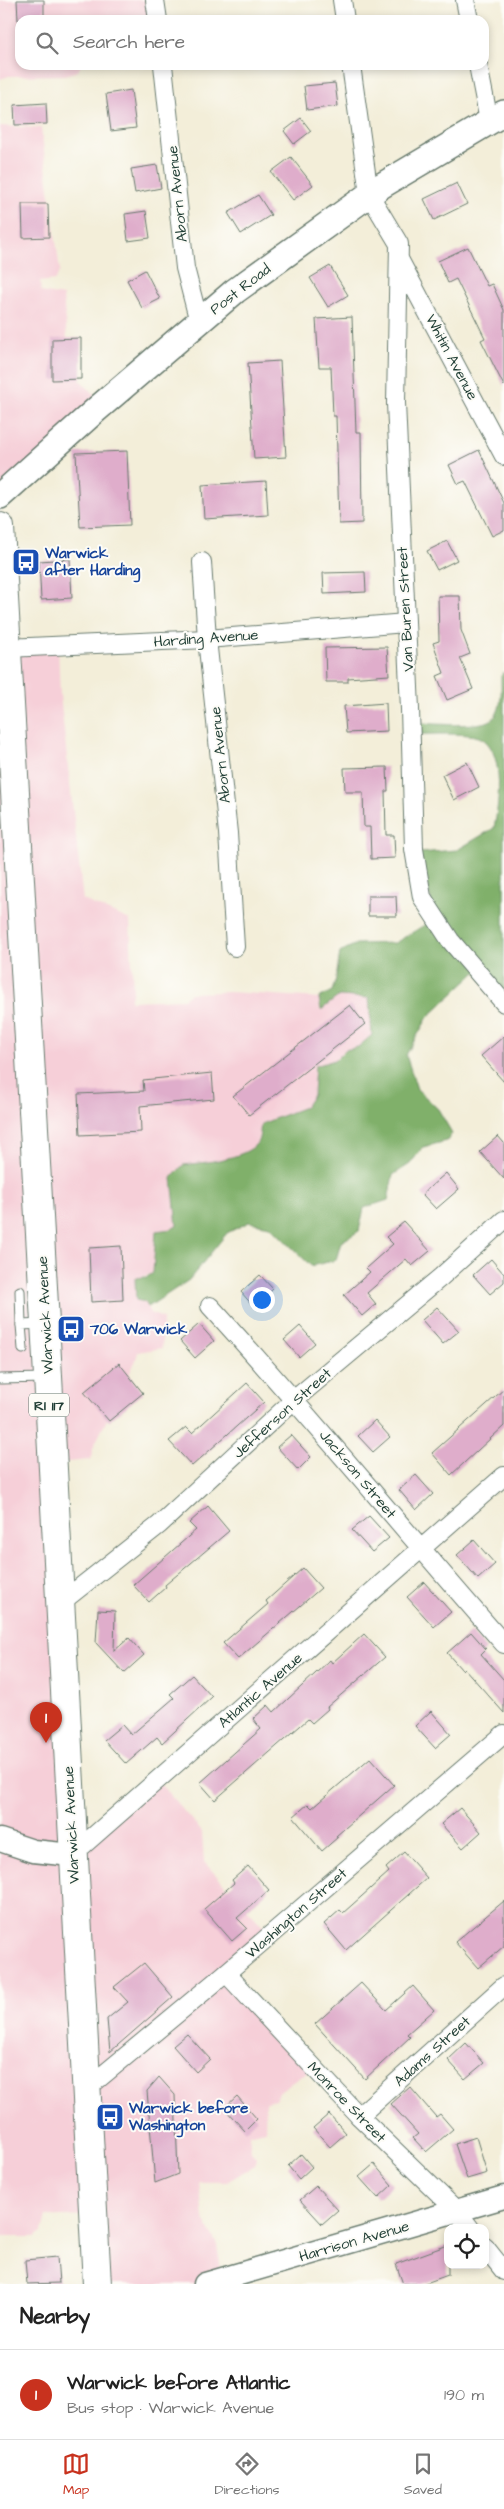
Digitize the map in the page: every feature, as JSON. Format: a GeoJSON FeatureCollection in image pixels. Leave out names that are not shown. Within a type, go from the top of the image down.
{"type":"FeatureCollection","features":[{"type":"Feature","properties":{"kind":"main road","name":"Post Road"},"geometry":{"type":"LineString","coordinates":[[0,496],[235,291],[369,194],[496,117]]}},
{"type":"Feature","properties":{"kind":"main road","name":"Warwick Avenue"},"geometry":{"type":"LineString","coordinates":[[0,527],[7,648],[34,1324],[48,1378],[72,1855],[97,2284]]}},
{"type":"Feature","properties":{"kind":"street"},"geometry":{"type":"LineString","coordinates":[[155,0],[157,15]]}},
{"type":"Feature","properties":{"kind":"street"},"geometry":{"type":"LineString","coordinates":[[342,0],[344,15]]}},
{"type":"Feature","properties":{"kind":"street"},"geometry":{"type":"LineString","coordinates":[[464,0],[468,15]]}},
{"type":"Feature","properties":{"kind":"street","name":"Aborn Avenue"},"geometry":{"type":"LineString","coordinates":[[164,70],[185,268],[198,322]]}},
{"type":"Feature","properties":{"kind":"street"},"geometry":{"type":"LineString","coordinates":[[352,70],[369,194]]}},
{"type":"Feature","properties":{"kind":"street"},"geometry":{"type":"LineString","coordinates":[[480,70],[496,117]]}},
{"type":"Feature","properties":{"kind":"street","name":"Van Buren Street"},"geometry":{"type":"LineString","coordinates":[[369,194],[399,244],[396,403],[414,849],[422,897],[450,940],[504,1003]]}},
{"type":"Feature","properties":{"kind":"street","name":"Whitin Avenue"},"geometry":{"type":"LineString","coordinates":[[399,258],[504,456]]}},
{"type":"Feature","properties":{"kind":"street","name":"Aborn Avenue"},"geometry":{"type":"LineString","coordinates":[[202,562],[207,639],[228,833],[235,947]]}},
{"type":"Feature","properties":{"kind":"street","name":"Harding Avenue"},"geometry":{"type":"LineString","coordinates":[[7,648],[207,639],[406,623]]}},
{"type":"Feature","properties":{"kind":"street","name":"Jefferson Street"},"geometry":{"type":"LineString","coordinates":[[59,1604],[159,1525],[295,1399],[442,1276],[504,1220]]}},
{"type":"Feature","properties":{"kind":"street","name":"Jackson Street"},"geometry":{"type":"LineString","coordinates":[[210,1306],[295,1399],[420,1549],[504,1644]]}},
{"type":"Feature","properties":{"kind":"street","name":"Atlantic Avenue"},"geometry":{"type":"LineString","coordinates":[[72,1855],[504,1476]]}},
{"type":"Feature","properties":{"kind":"street","name":"Washington Street"},"geometry":{"type":"LineString","coordinates":[[85,2090],[226,1973],[504,1734]]}},
{"type":"Feature","properties":{"kind":"street"},"geometry":{"type":"LineString","coordinates":[[0,1840],[33,1851],[72,1855]]}},
{"type":"Feature","properties":{"kind":"street","name":"Monroe Street"},"geometry":{"type":"LineString","coordinates":[[226,1973],[360,2116],[463,2220]]}},
{"type":"Feature","properties":{"kind":"street","name":"Adams Street"},"geometry":{"type":"LineString","coordinates":[[360,2116],[504,1986]]}},
{"type":"Feature","properties":{"kind":"street","name":"Harrison Avenue"},"geometry":{"type":"LineString","coordinates":[[205,2284],[463,2220],[504,2198]]}},
{"type":"Feature","properties":{"kind":"street"},"geometry":{"type":"LineString","coordinates":[[489,2252],[504,2271]]}},
{"type":"Feature","properties":{"kind":"lane"},"geometry":{"type":"LineString","coordinates":[[20,1291],[34,1324],[23,1349]]}},
{"type":"Feature","properties":{"kind":"lane"},"geometry":{"type":"LineString","coordinates":[[0,1379],[48,1378]]}},
{"type":"Feature","properties":{"kind":"shaded area"},"geometry":{"type":"Polygon","coordinates":[[[0,0],[156,0],[158,15],[15,15],[15,70],[78,70],[65,75],[9,76],[0,79],[0,0]]]}},
{"type":"Feature","properties":{"kind":"shaded area"},"geometry":{"type":"Polygon","coordinates":[[[0,126],[41,128],[60,271],[55,280],[40,282],[41,292],[63,296],[70,370],[102,402],[0,494],[0,126]]]}},
{"type":"Feature","properties":{"kind":"shaded area"},"geometry":{"type":"Polygon","coordinates":[[[0,520],[8,645],[58,645],[60,695],[83,900],[130,920],[133,990],[130,1001],[184,999],[190,993],[229,992],[319,998],[320,1010],[339,996],[369,998],[372,1035],[358,1047],[345,1050],[335,1060],[315,1066],[313,1095],[305,1108],[261,1124],[257,1143],[250,1150],[222,1161],[183,1165],[172,1178],[177,1226],[171,1229],[156,1231],[153,1273],[135,1279],[150,1313],[163,1318],[162,1348],[138,1352],[136,1360],[92,1450],[91,1460],[54,1463],[73,1850],[157,1780],[202,1832],[204,1862],[269,1933],[229,1969],[310,2070],[281,2090],[275,2100],[266,2102],[265,2130],[249,2134],[251,2152],[257,2158],[255,2165],[227,2182],[199,2182],[203,2217],[217,2245],[222,2275],[199,2284],[97,2284],[92,2217],[46,2216],[42,2232],[35,2237],[0,2237],[0,520]]]}},
{"type":"Feature","properties":{"kind":"green space"},"geometry":{"type":"Polygon","coordinates":[[[504,672],[504,1001],[476,972],[428,1017],[406,1055],[417,1089],[438,1109],[452,1133],[447,1141],[423,1147],[410,1164],[393,1175],[388,1200],[364,1208],[359,1231],[341,1242],[336,1260],[311,1266],[270,1226],[249,1222],[227,1233],[189,1280],[148,1307],[145,1302],[136,1300],[135,1278],[147,1277],[153,1273],[156,1231],[171,1229],[177,1226],[172,1178],[183,1165],[223,1159],[243,1153],[251,1148],[258,1141],[261,1124],[305,1107],[313,1095],[315,1066],[335,1060],[345,1050],[358,1047],[372,1035],[369,998],[339,996],[321,1010],[319,998],[332,991],[336,979],[340,952],[356,944],[395,943],[436,918],[418,853],[457,850],[494,828],[498,803],[498,776],[493,752],[487,743],[479,737],[472,735],[414,734],[413,723],[468,724],[488,721],[494,718],[499,709],[501,676],[504,672]]]}},
{"type":"Feature","properties":{"kind":"building"},"geometry":{"type":"Polygon","coordinates":[[[17,0],[44,0],[44,15],[18,15],[17,0]]]}},
{"type":"Feature","properties":{"kind":"building"},"geometry":{"type":"Polygon","coordinates":[[[335,83],[338,106],[307,110],[304,86],[335,83]]]}},
{"type":"Feature","properties":{"kind":"building"},"geometry":{"type":"Polygon","coordinates":[[[131,90],[136,128],[111,131],[106,94],[131,90]]]}},
{"type":"Feature","properties":{"kind":"building"},"geometry":{"type":"Polygon","coordinates":[[[46,103],[47,124],[15,125],[14,105],[46,103]]]}},
{"type":"Feature","properties":{"kind":"building"},"geometry":{"type":"Polygon","coordinates":[[[301,118],[311,131],[294,144],[284,131],[301,118]]]}},
{"type":"Feature","properties":{"kind":"building"},"geometry":{"type":"Polygon","coordinates":[[[291,157],[313,185],[293,200],[271,172],[291,157]]]}},
{"type":"Feature","properties":{"kind":"building"},"geometry":{"type":"Polygon","coordinates":[[[157,165],[161,188],[135,193],[131,169],[157,165]]]}},
{"type":"Feature","properties":{"kind":"building"},"geometry":{"type":"Polygon","coordinates":[[[457,183],[467,204],[434,220],[424,199],[457,183]]]}},
{"type":"Feature","properties":{"kind":"building"},"geometry":{"type":"Polygon","coordinates":[[[258,195],[271,215],[241,234],[228,213],[258,195]]]}},
{"type":"Feature","properties":{"kind":"building"},"geometry":{"type":"Polygon","coordinates":[[[22,204],[48,204],[49,237],[23,238],[22,204]]]}},
{"type":"Feature","properties":{"kind":"building"},"geometry":{"type":"Polygon","coordinates":[[[146,211],[150,238],[128,241],[125,214],[146,211]]]}},
{"type":"Feature","properties":{"kind":"building"},"geometry":{"type":"Polygon","coordinates":[[[468,247],[487,286],[492,284],[504,310],[504,386],[481,340],[485,338],[456,279],[448,283],[438,261],[468,247]]]}},
{"type":"Feature","properties":{"kind":"building"},"geometry":{"type":"Polygon","coordinates":[[[330,266],[348,295],[328,307],[310,278],[330,266]]]}},
{"type":"Feature","properties":{"kind":"building"},"geometry":{"type":"Polygon","coordinates":[[[145,270],[160,299],[142,308],[127,280],[145,270]]]}},
{"type":"Feature","properties":{"kind":"building"},"geometry":{"type":"Polygon","coordinates":[[[352,317],[356,432],[361,432],[362,523],[339,524],[336,416],[333,416],[331,367],[319,367],[316,319],[352,317]]]}},
{"type":"Feature","properties":{"kind":"building"},"geometry":{"type":"Polygon","coordinates":[[[81,338],[81,379],[52,380],[52,339],[81,338]]]}},
{"type":"Feature","properties":{"kind":"building"},"geometry":{"type":"Polygon","coordinates":[[[280,361],[286,457],[254,459],[248,363],[280,361]]]}},
{"type":"Feature","properties":{"kind":"building"},"geometry":{"type":"Polygon","coordinates":[[[479,450],[504,503],[504,530],[492,536],[465,481],[458,484],[449,465],[479,450]]]}},
{"type":"Feature","properties":{"kind":"building"},"geometry":{"type":"Polygon","coordinates":[[[127,451],[130,525],[80,527],[76,453],[127,451]]]}},
{"type":"Feature","properties":{"kind":"building"},"geometry":{"type":"Polygon","coordinates":[[[266,481],[268,515],[204,519],[202,485],[266,481]]]}},
{"type":"Feature","properties":{"kind":"building"},"geometry":{"type":"Polygon","coordinates":[[[447,541],[457,560],[437,570],[427,551],[447,541]]]}},
{"type":"Feature","properties":{"kind":"building"},"geometry":{"type":"Polygon","coordinates":[[[70,559],[72,598],[41,600],[39,561],[70,559]]]}},
{"type":"Feature","properties":{"kind":"building"},"geometry":{"type":"Polygon","coordinates":[[[365,572],[366,592],[324,594],[323,573],[365,572]]]}},
{"type":"Feature","properties":{"kind":"building"},"geometry":{"type":"Polygon","coordinates":[[[438,596],[460,596],[461,630],[470,654],[460,658],[473,689],[447,700],[437,676],[444,673],[433,643],[439,641],[438,596]]]}},
{"type":"Feature","properties":{"kind":"building"},"geometry":{"type":"Polygon","coordinates":[[[387,647],[389,675],[348,678],[348,682],[326,682],[325,648],[387,647]]]}},
{"type":"Feature","properties":{"kind":"building"},"geometry":{"type":"Polygon","coordinates":[[[386,703],[387,731],[346,733],[344,706],[386,703]]]}},
{"type":"Feature","properties":{"kind":"building"},"geometry":{"type":"Polygon","coordinates":[[[467,762],[479,787],[454,800],[442,775],[467,762]]]}},
{"type":"Feature","properties":{"kind":"building"},"geometry":{"type":"Polygon","coordinates":[[[387,767],[388,791],[385,791],[386,835],[394,835],[395,858],[371,859],[370,827],[364,827],[363,792],[345,792],[344,768],[387,767]]]}},
{"type":"Feature","properties":{"kind":"building"},"geometry":{"type":"Polygon","coordinates":[[[368,896],[396,896],[397,916],[368,916],[368,896]]]}},
{"type":"Feature","properties":{"kind":"building"},"geometry":{"type":"Polygon","coordinates":[[[350,1005],[365,1024],[249,1115],[233,1096],[350,1005]]]}},
{"type":"Feature","properties":{"kind":"building"},"geometry":{"type":"Polygon","coordinates":[[[504,1036],[504,1082],[481,1056],[504,1036]]]}},
{"type":"Feature","properties":{"kind":"building"},"geometry":{"type":"Polygon","coordinates":[[[212,1073],[214,1099],[140,1106],[141,1132],[80,1135],[78,1094],[144,1091],[143,1080],[212,1073]]]}},
{"type":"Feature","properties":{"kind":"building"},"geometry":{"type":"Polygon","coordinates":[[[498,1136],[504,1143],[504,1179],[480,1152],[498,1136]]]}},
{"type":"Feature","properties":{"kind":"building"},"geometry":{"type":"Polygon","coordinates":[[[446,1173],[459,1189],[436,1209],[422,1194],[446,1173]]]}},
{"type":"Feature","properties":{"kind":"building"},"geometry":{"type":"Polygon","coordinates":[[[404,1222],[430,1251],[412,1266],[406,1259],[367,1293],[376,1304],[362,1316],[344,1295],[370,1272],[366,1268],[393,1244],[386,1237],[404,1222]]]}},
{"type":"Feature","properties":{"kind":"building"},"geometry":{"type":"Polygon","coordinates":[[[121,1246],[123,1300],[91,1302],[89,1248],[121,1246]]]}},
{"type":"Feature","properties":{"kind":"building"},"geometry":{"type":"Polygon","coordinates":[[[491,1259],[504,1274],[504,1282],[490,1294],[473,1275],[491,1259]]]}},
{"type":"Feature","properties":{"kind":"building"},"geometry":{"type":"Polygon","coordinates":[[[260,1275],[273,1289],[254,1307],[241,1292],[260,1275]]]}},
{"type":"Feature","properties":{"kind":"building"},"geometry":{"type":"Polygon","coordinates":[[[437,1307],[459,1331],[443,1344],[422,1320],[437,1307]]]}},
{"type":"Feature","properties":{"kind":"building"},"geometry":{"type":"Polygon","coordinates":[[[199,1324],[214,1341],[195,1358],[180,1341],[199,1324]]]}},
{"type":"Feature","properties":{"kind":"building"},"geometry":{"type":"Polygon","coordinates":[[[300,1326],[315,1343],[299,1357],[284,1340],[300,1326]]]}},
{"type":"Feature","properties":{"kind":"building"},"geometry":{"type":"Polygon","coordinates":[[[119,1363],[143,1393],[109,1421],[84,1392],[119,1363]]]}},
{"type":"Feature","properties":{"kind":"building"},"geometry":{"type":"Polygon","coordinates":[[[247,1383],[264,1402],[192,1466],[169,1441],[186,1427],[192,1433],[247,1383]]]}},
{"type":"Feature","properties":{"kind":"building"},"geometry":{"type":"Polygon","coordinates":[[[504,1389],[504,1426],[451,1475],[432,1453],[504,1389]]]}},
{"type":"Feature","properties":{"kind":"building"},"geometry":{"type":"Polygon","coordinates":[[[375,1420],[390,1437],[373,1452],[358,1436],[375,1420]]]}},
{"type":"Feature","properties":{"kind":"building"},"geometry":{"type":"Polygon","coordinates":[[[291,1435],[311,1457],[298,1470],[277,1447],[291,1435]]]}},
{"type":"Feature","properties":{"kind":"building"},"geometry":{"type":"Polygon","coordinates":[[[416,1475],[433,1494],[416,1510],[399,1490],[416,1475]]]}},
{"type":"Feature","properties":{"kind":"building"},"geometry":{"type":"Polygon","coordinates":[[[208,1506],[229,1531],[165,1585],[166,1587],[149,1602],[133,1585],[196,1530],[189,1523],[208,1506]]]}},
{"type":"Feature","properties":{"kind":"building"},"geometry":{"type":"Polygon","coordinates":[[[369,1516],[389,1538],[372,1552],[352,1530],[369,1516]]]}},
{"type":"Feature","properties":{"kind":"building"},"geometry":{"type":"Polygon","coordinates":[[[474,1540],[495,1564],[478,1579],[457,1555],[474,1540]]]}},
{"type":"Feature","properties":{"kind":"building"},"geometry":{"type":"Polygon","coordinates":[[[303,1568],[321,1588],[238,1659],[223,1643],[268,1604],[266,1601],[303,1568]]]}},
{"type":"Feature","properties":{"kind":"building"},"geometry":{"type":"Polygon","coordinates":[[[424,1582],[451,1612],[434,1627],[407,1597],[424,1582]]]}},
{"type":"Feature","properties":{"kind":"building"},"geometry":{"type":"Polygon","coordinates":[[[98,1610],[115,1611],[114,1651],[129,1638],[144,1655],[124,1673],[96,1643],[98,1610]]]}},
{"type":"Feature","properties":{"kind":"building"},"geometry":{"type":"Polygon","coordinates":[[[471,1632],[486,1649],[481,1654],[504,1680],[504,1713],[464,1668],[462,1670],[447,1653],[471,1632]]]}},
{"type":"Feature","properties":{"kind":"building"},"geometry":{"type":"Polygon","coordinates":[[[364,1634],[385,1657],[327,1707],[328,1709],[312,1723],[308,1719],[215,1800],[200,1783],[261,1729],[253,1719],[268,1705],[274,1712],[330,1660],[332,1663],[364,1634]]]}},
{"type":"Feature","properties":{"kind":"building"},"geometry":{"type":"Polygon","coordinates":[[[192,1675],[212,1697],[162,1743],[157,1737],[126,1764],[104,1740],[122,1725],[131,1735],[174,1698],[170,1694],[192,1675]]]}},
{"type":"Feature","properties":{"kind":"building"},"geometry":{"type":"Polygon","coordinates":[[[431,1711],[451,1734],[435,1748],[415,1726],[431,1711]]]}},
{"type":"Feature","properties":{"kind":"building"},"geometry":{"type":"Polygon","coordinates":[[[370,1758],[394,1785],[336,1836],[338,1837],[322,1851],[293,1817],[308,1804],[312,1808],[370,1758]]]}},
{"type":"Feature","properties":{"kind":"building"},"geometry":{"type":"Polygon","coordinates":[[[460,1808],[481,1832],[463,1848],[441,1824],[460,1808]]]}},
{"type":"Feature","properties":{"kind":"building"},"geometry":{"type":"Polygon","coordinates":[[[404,1852],[427,1878],[346,1950],[324,1924],[340,1910],[343,1913],[389,1872],[386,1868],[404,1852]]]}},
{"type":"Feature","properties":{"kind":"building"},"geometry":{"type":"Polygon","coordinates":[[[248,1866],[269,1890],[237,1918],[247,1928],[232,1941],[204,1909],[234,1883],[232,1880],[248,1866]]]}},
{"type":"Feature","properties":{"kind":"building"},"geometry":{"type":"Polygon","coordinates":[[[504,1901],[504,1946],[478,1968],[455,1942],[504,1901]]]}},
{"type":"Feature","properties":{"kind":"building"},"geometry":{"type":"Polygon","coordinates":[[[144,1963],[173,1997],[110,2052],[107,2019],[128,2002],[114,1987],[144,1963]]]}},
{"type":"Feature","properties":{"kind":"building"},"geometry":{"type":"Polygon","coordinates":[[[361,1983],[386,2010],[413,1986],[434,2010],[407,2034],[410,2037],[365,2079],[315,2024],[361,1983]]]}},
{"type":"Feature","properties":{"kind":"building"},"geometry":{"type":"Polygon","coordinates":[[[187,2034],[210,2059],[196,2072],[173,2046],[187,2034]]]}},
{"type":"Feature","properties":{"kind":"building"},"geometry":{"type":"Polygon","coordinates":[[[466,2043],[484,2063],[465,2079],[448,2060],[466,2043]]]}},
{"type":"Feature","properties":{"kind":"building"},"geometry":{"type":"Polygon","coordinates":[[[159,2077],[175,2095],[178,2174],[155,2183],[147,2091],[159,2077]]]}},
{"type":"Feature","properties":{"kind":"building"},"geometry":{"type":"Polygon","coordinates":[[[410,2087],[436,2117],[440,2114],[453,2129],[426,2152],[413,2138],[418,2134],[391,2104],[410,2087]]]}},
{"type":"Feature","properties":{"kind":"building"},"geometry":{"type":"Polygon","coordinates":[[[237,2096],[257,2119],[245,2131],[224,2108],[237,2096]]]}},
{"type":"Feature","properties":{"kind":"building"},"geometry":{"type":"Polygon","coordinates":[[[329,2114],[346,2133],[330,2147],[313,2128],[329,2114]]]}},
{"type":"Feature","properties":{"kind":"building"},"geometry":{"type":"Polygon","coordinates":[[[476,2137],[487,2173],[467,2179],[455,2144],[476,2137]]]}},
{"type":"Feature","properties":{"kind":"building"},"geometry":{"type":"Polygon","coordinates":[[[301,2154],[312,2167],[299,2179],[288,2166],[301,2154]]]}},
{"type":"Feature","properties":{"kind":"building"},"geometry":{"type":"Polygon","coordinates":[[[374,2164],[392,2185],[378,2198],[359,2177],[374,2164]]]}},
{"type":"Feature","properties":{"kind":"building"},"geometry":{"type":"Polygon","coordinates":[[[316,2186],[338,2210],[322,2224],[300,2200],[316,2186]]]}},
{"type":"Feature","properties":{"kind":"building"},"geometry":{"type":"Polygon","coordinates":[[[444,2246],[444,2269],[448,2269],[448,2275],[423,2284],[403,2284],[396,2264],[444,2246]]]}},
{"type":"Feature","properties":{"kind":"building"},"geometry":{"type":"Polygon","coordinates":[[[57,2257],[59,2283],[27,2284],[25,2260],[57,2257]]]}},
{"type":"Feature","properties":{"kind":"place","name":"Warwick after Harding"},"geometry":{"type":"Point","coordinates":[26,562]}},
{"type":"Feature","properties":{"kind":"place","name":"706 Warwick"},"geometry":{"type":"Point","coordinates":[71,1329]}},
{"type":"Feature","properties":{"kind":"place","name":"Warwick before Atlantic"},"geometry":{"type":"Point","coordinates":[46,1743]}},
{"type":"Feature","properties":{"kind":"place","name":"Warwick before Washington"},"geometry":{"type":"Point","coordinates":[110,2117]}}]}
